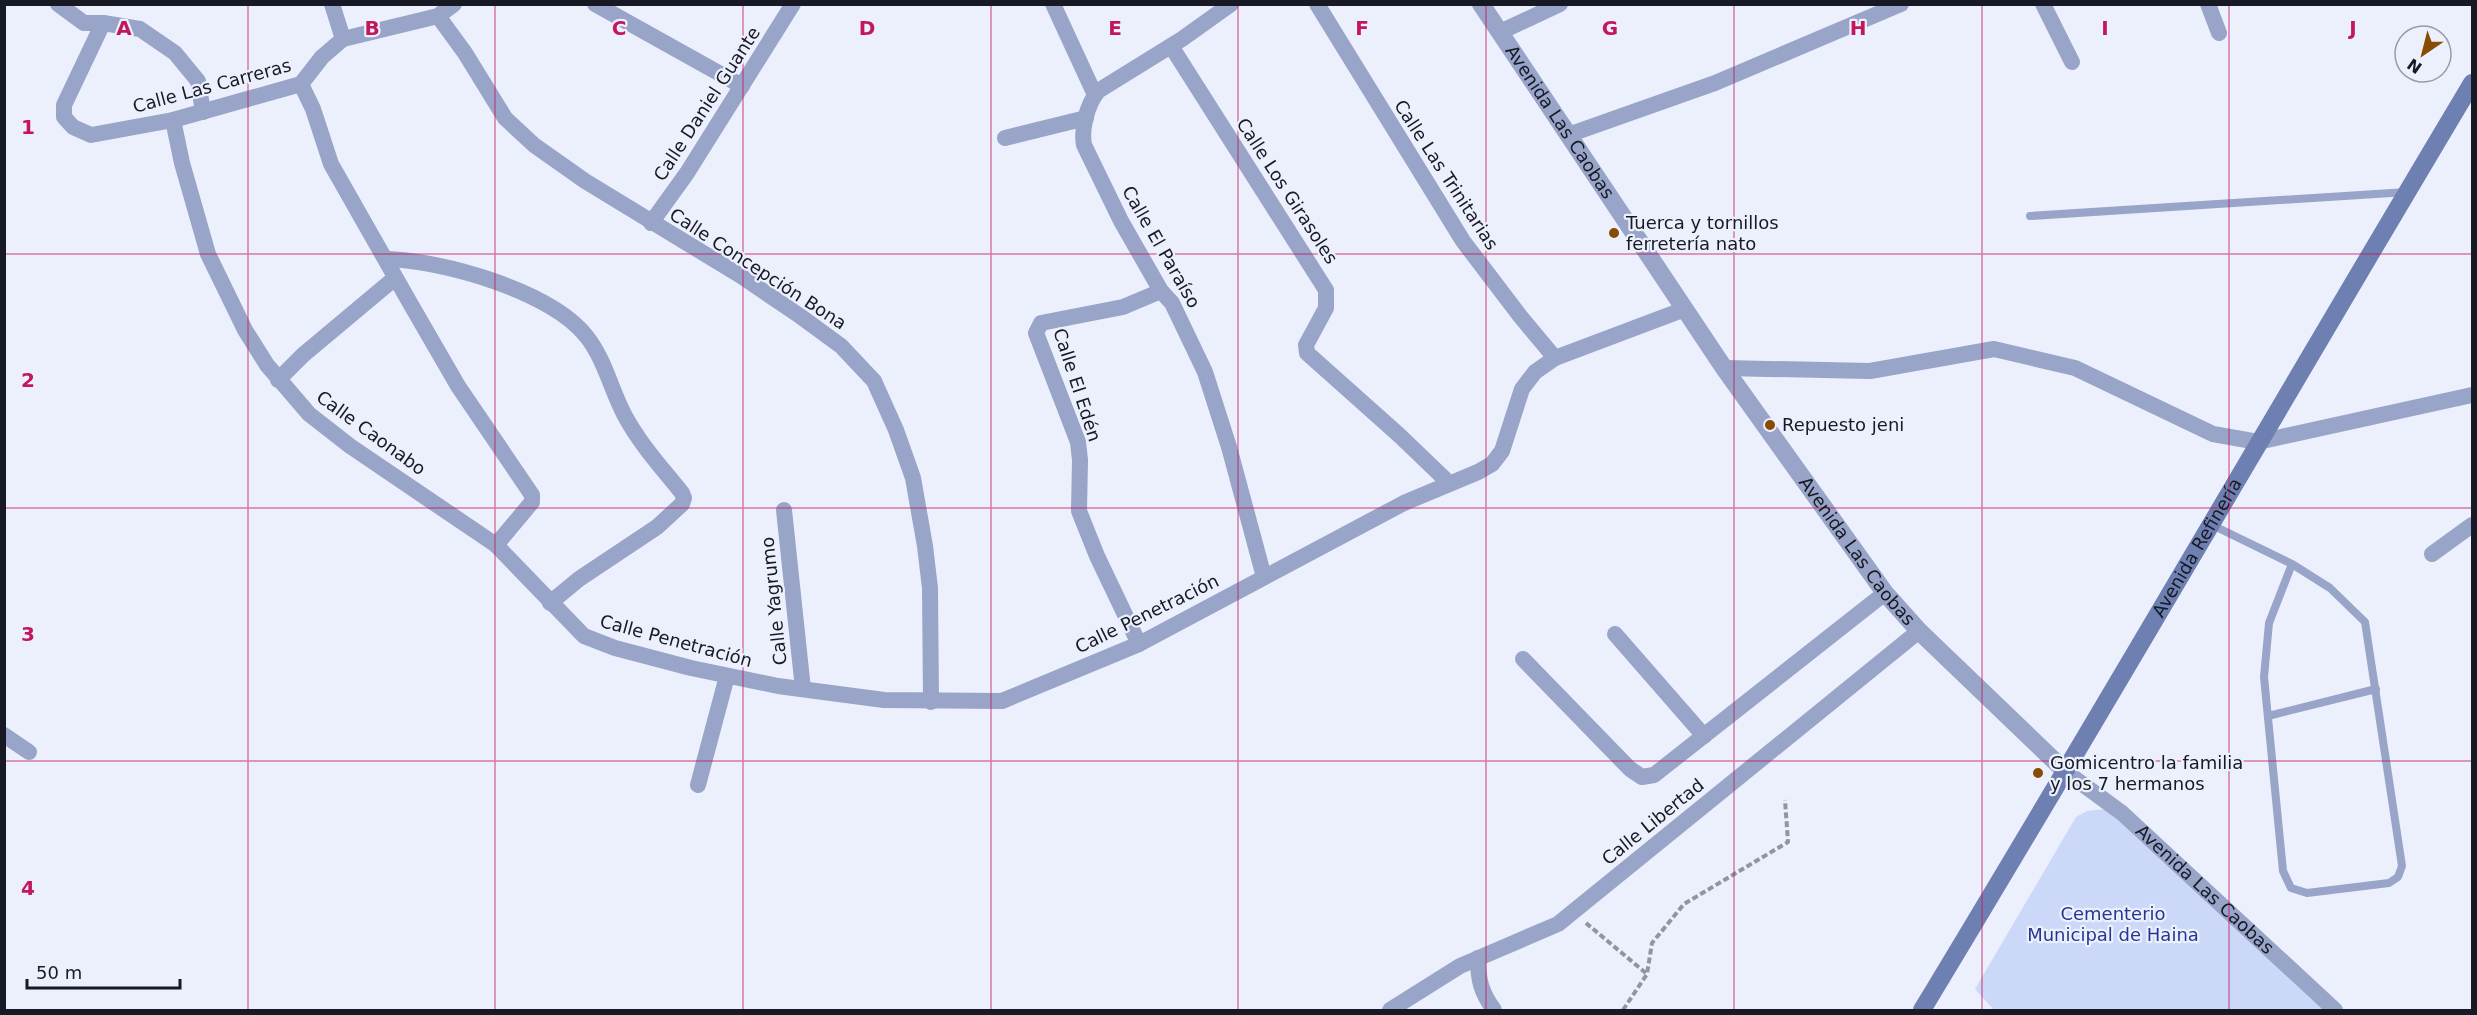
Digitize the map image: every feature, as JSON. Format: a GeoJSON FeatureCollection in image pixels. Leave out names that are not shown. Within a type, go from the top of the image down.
{"type":"FeatureCollection","features":[{"type":"Feature","properties":{"kind":"main road","name":"Avenida Refinería"},"geometry":{"type":"LineString","coordinates":[[1922,1011],[2066,772],[2258,442],[2472,83]]}},
{"type":"Feature","properties":{"kind":"street"},"geometry":{"type":"LineString","coordinates":[[58,4],[84,23],[103,22],[140,29],[175,53],[198,81],[202,112]]}},
{"type":"Feature","properties":{"kind":"street"},"geometry":{"type":"LineString","coordinates":[[332,4],[343,39]]}},
{"type":"Feature","properties":{"kind":"street","name":"Calle Las Carreras"},"geometry":{"type":"LineString","coordinates":[[103,22],[64,105],[64,117],[73,127],[91,135],[173,120],[301,84],[322,57],[343,39],[438,16],[454,4]]}},
{"type":"Feature","properties":{"kind":"street"},"geometry":{"type":"LineString","coordinates":[[596,4],[742,86]]}},
{"type":"Feature","properties":{"kind":"street","name":"Calle Daniel Guante"},"geometry":{"type":"LineString","coordinates":[[651,223],[687,173],[793,4]]}},
{"type":"Feature","properties":{"kind":"street"},"geometry":{"type":"LineString","coordinates":[[1053,4],[1095,95],[1231,4]]}},
{"type":"Feature","properties":{"kind":"street","name":"Calle Las Trinitarias"},"geometry":{"type":"LineString","coordinates":[[1317,4],[1463,240],[1555,358]]}},
{"type":"Feature","properties":{"kind":"street","name":"Avenida Las Caobas"},"geometry":{"type":"LineString","coordinates":[[1481,4],[1724,368],[1885,593],[1919,631],[2066,772],[2122,813],[2335,1011]]}},
{"type":"Feature","properties":{"kind":"street"},"geometry":{"type":"LineString","coordinates":[[1500,32],[1560,4]]}},
{"type":"Feature","properties":{"kind":"street"},"geometry":{"type":"LineString","coordinates":[[1568,135],[1714,83],[1901,4]]}},
{"type":"Feature","properties":{"kind":"street"},"geometry":{"type":"LineString","coordinates":[[2043,4],[2072,62]]}},
{"type":"Feature","properties":{"kind":"street"},"geometry":{"type":"LineString","coordinates":[[2208,4],[2219,33]]}},
{"type":"Feature","properties":{"kind":"street","name":"Calle Concepción Bona"},"geometry":{"type":"LineString","coordinates":[[438,16],[465,52],[505,118],[534,145],[651,223],[741,276],[800,316],[841,346],[874,381],[896,430],[913,478],[930,588],[931,702]]}},
{"type":"Feature","properties":{"kind":"street","name":"Calle Los Girasoles"},"geometry":{"type":"LineString","coordinates":[[1171,46],[1326,290],[1326,308],[1306,345],[1307,353],[1449,483]]}},
{"type":"Feature","properties":{"kind":"street"},"geometry":{"type":"LineString","coordinates":[[301,84],[313,109],[332,164],[395,278],[459,386],[532,495],[532,502],[496,545]]}},
{"type":"Feature","properties":{"kind":"street","name":"Calle El Paraíso"},"geometry":{"type":"LineString","coordinates":[[1095,95],[1086,118],[1082,138],[1084,145],[1121,221],[1161,291],[1172,303],[1205,372],[1229,447],[1264,577]]}},
{"type":"Feature","properties":{"kind":"street"},"geometry":{"type":"LineString","coordinates":[[1005,138],[1086,118]]}},
{"type":"Feature","properties":{"kind":"street","name":"Calle Caonabo"},"geometry":{"type":"LineString","coordinates":[[173,120],[182,163],[208,254],[245,330],[278,380],[309,414],[350,446],[496,545],[550,603]]}},
{"type":"Feature","properties":{"kind":"street"},"geometry":{"type":"LineString","coordinates":[[386,259],[421,261],[505,286],[544,302],[574,323],[587,336],[596,352],[636,435],[682,493],[684,498],[682,504],[657,527],[579,579],[550,603]]}},
{"type":"Feature","properties":{"kind":"street"},"geometry":{"type":"LineString","coordinates":[[278,380],[303,355],[395,278]]}},
{"type":"Feature","properties":{"kind":"street","name":"Calle El Edén"},"geometry":{"type":"LineString","coordinates":[[1139,644],[1097,556],[1079,512],[1078,442],[1036,333],[1041,323],[1123,307],[1161,291]]}},
{"type":"Feature","properties":{"kind":"street","name":"Calle Penetración"},"geometry":{"type":"LineString","coordinates":[[550,603],[584,636],[594,641],[691,669],[802,689],[884,700],[995,703],[1009,700],[1139,644],[1404,503],[1478,472],[1498,458],[1502,451],[1522,389],[1535,372],[1555,358],[1685,309]]}},
{"type":"Feature","properties":{"kind":"street"},"geometry":{"type":"LineString","coordinates":[[1724,368],[1870,371],[1994,349],[2075,369],[2213,434],[2258,442],[2472,394]]}},
{"type":"Feature","properties":{"kind":"street","name":"Calle Yagrumo"},"geometry":{"type":"LineString","coordinates":[[784,510],[802,689]]}},
{"type":"Feature","properties":{"kind":"street"},"geometry":{"type":"LineString","coordinates":[[2432,554],[2472,525]]}},
{"type":"Feature","properties":{"kind":"street"},"geometry":{"type":"LineString","coordinates":[[1523,659],[1629,769],[1642,777],[1654,775],[1885,593]]}},
{"type":"Feature","properties":{"kind":"street","name":"Calle Libertad"},"geometry":{"type":"LineString","coordinates":[[1390,1011],[1460,966],[1558,924],[1919,631]]}},
{"type":"Feature","properties":{"kind":"street"},"geometry":{"type":"LineString","coordinates":[[1615,634],[1704,736]]}},
{"type":"Feature","properties":{"kind":"street"},"geometry":{"type":"LineString","coordinates":[[698,785],[727,676]]}},
{"type":"Feature","properties":{"kind":"street"},"geometry":{"type":"LineString","coordinates":[[4,735],[29,752]]}},
{"type":"Feature","properties":{"kind":"street"},"geometry":{"type":"LineString","coordinates":[[1478,958],[1478,980],[1483,995],[1494,1011]]}},
{"type":"Feature","properties":{"kind":"lane"},"geometry":{"type":"LineString","coordinates":[[2030,216],[2407,192]]}},
{"type":"Feature","properties":{"kind":"lane"},"geometry":{"type":"LineString","coordinates":[[2210,524],[2292,564],[2330,588],[2365,622],[2402,866],[2398,877],[2390,883],[2307,893],[2291,888],[2283,871],[2264,677],[2269,623],[2292,564]]}},
{"type":"Feature","properties":{"kind":"lane"},"geometry":{"type":"LineString","coordinates":[[2268,716],[2376,689]]}},
{"type":"Feature","properties":{"kind":"path"},"geometry":{"type":"LineString","coordinates":[[1623,1011],[1647,974],[1652,943],[1684,904],[1788,842],[1785,800]]}},
{"type":"Feature","properties":{"kind":"path"},"geometry":{"type":"LineString","coordinates":[[1573,912],[1647,974]]}},
{"type":"Feature","properties":{"kind":"green space","name":"Cementerio Municipal de Haina"},"geometry":{"type":"Polygon","coordinates":[[[2106,809],[2335,1010],[1994,1010],[1975,989],[2076,817],[2087,811],[2106,809]]]}},
{"type":"Feature","properties":{"kind":"place","name":"Tuerca y tornillos ferretería nato"},"geometry":{"type":"Point","coordinates":[1614,233]}},
{"type":"Feature","properties":{"kind":"place","name":"Repuesto jeni"},"geometry":{"type":"Point","coordinates":[1770,425]}},
{"type":"Feature","properties":{"kind":"place","name":"Gomicentro la familia y los 7 hermanos"},"geometry":{"type":"Point","coordinates":[2038,773]}}]}
